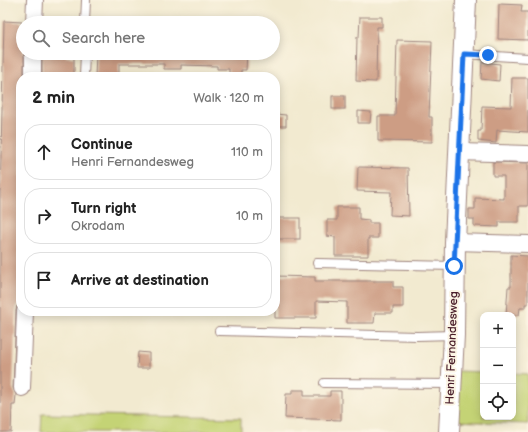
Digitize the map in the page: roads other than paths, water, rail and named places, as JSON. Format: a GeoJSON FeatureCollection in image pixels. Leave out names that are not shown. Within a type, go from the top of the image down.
{"type":"FeatureCollection","features":[{"type":"Feature","properties":{"kind":"street"},"geometry":{"type":"LineString","coordinates":[[34,16],[35,0]]}},
{"type":"Feature","properties":{"kind":"street","name":"Henri Fernandesweg"},"geometry":{"type":"LineString","coordinates":[[449,432],[454,335],[454,266],[466,0]]}},
{"type":"Feature","properties":{"kind":"street"},"geometry":{"type":"LineString","coordinates":[[32,72],[33,60]]}},
{"type":"Feature","properties":{"kind":"street"},"geometry":{"type":"LineString","coordinates":[[459,152],[528,154]]}},
{"type":"Feature","properties":{"kind":"street"},"geometry":{"type":"LineString","coordinates":[[455,242],[528,244]]}},
{"type":"Feature","properties":{"kind":"street"},"geometry":{"type":"LineString","coordinates":[[22,388],[25,316]]}},
{"type":"Feature","properties":{"kind":"lane"},"geometry":{"type":"LineString","coordinates":[[85,16],[86,0]]}},
{"type":"Feature","properties":{"kind":"lane"},"geometry":{"type":"LineString","coordinates":[[464,54],[528,58]]}},
{"type":"Feature","properties":{"kind":"lane"},"geometry":{"type":"LineString","coordinates":[[84,72],[85,60]]}},
{"type":"Feature","properties":{"kind":"lane"},"geometry":{"type":"LineString","coordinates":[[317,262],[454,266]]}},
{"type":"Feature","properties":{"kind":"lane"},"geometry":{"type":"LineString","coordinates":[[219,330],[417,336],[454,335]]}},
{"type":"Feature","properties":{"kind":"lane"},"geometry":{"type":"LineString","coordinates":[[324,383],[451,384]]}}]}
